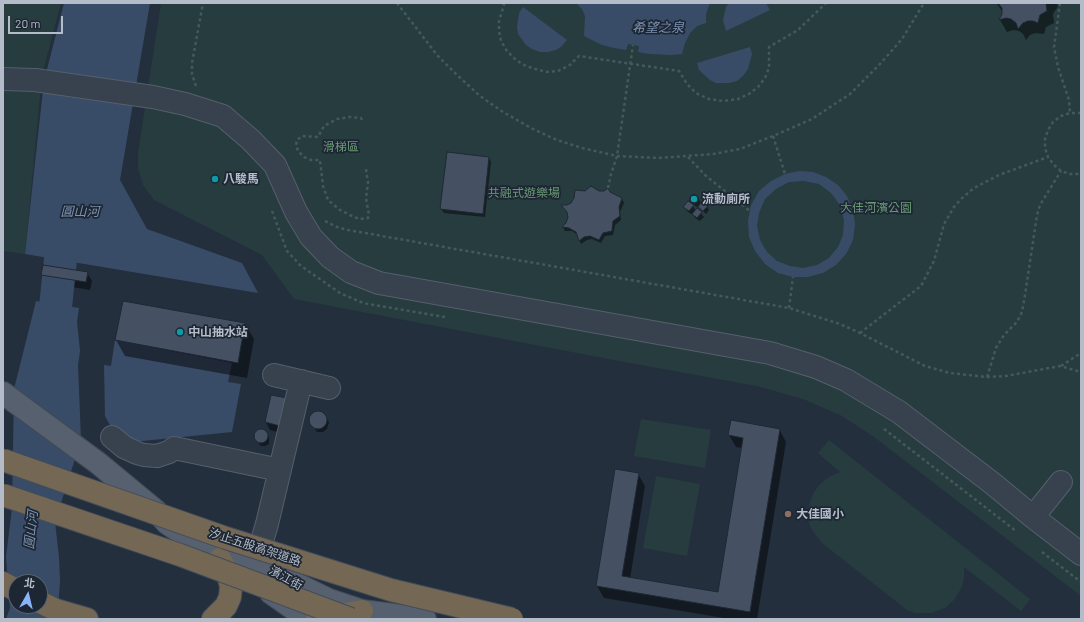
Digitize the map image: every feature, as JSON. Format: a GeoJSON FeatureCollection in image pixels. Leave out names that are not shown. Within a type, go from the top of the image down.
{"type":"FeatureCollection","features":[{"type":"Feature","properties":{"kind":"highway","name":"汐止五股高架道路"},"geometry":{"type":"LineString","coordinates":[[3,460],[226,538],[383,588],[512,619]]}},
{"type":"Feature","properties":{"kind":"highway"},"geometry":{"type":"LineString","coordinates":[[3,495],[356,615]]}},
{"type":"Feature","properties":{"kind":"highway"},"geometry":{"type":"LineString","coordinates":[[213,619],[226,606],[230,597],[231,586],[227,572],[219,558]]}},
{"type":"Feature","properties":{"kind":"highway"},"geometry":{"type":"LineString","coordinates":[[48,606],[56,610],[87,619]]}},
{"type":"Feature","properties":{"kind":"highway"},"geometry":{"type":"LineString","coordinates":[[316,619],[356,615]]}},
{"type":"Feature","properties":{"kind":"main road","name":"濱江街"},"geometry":{"type":"LineString","coordinates":[[3,393],[98,464],[156,510],[167,523],[219,558],[234,565],[308,619]]}},
{"type":"Feature","properties":{"kind":"main road","name":"濱江街"},"geometry":{"type":"LineString","coordinates":[[156,510],[173,514],[308,590],[356,615],[425,619]]}},
{"type":"Feature","properties":{"kind":"lane"},"geometry":{"type":"LineString","coordinates":[[3,79],[35,80],[153,97],[186,104],[223,116],[251,140],[275,165],[296,212],[311,237],[330,257],[351,272],[379,283],[770,353],[816,367],[846,380],[899,412],[992,483],[1081,554]]}},
{"type":"Feature","properties":{"kind":"lane"},"geometry":{"type":"LineString","coordinates":[[274,375],[329,388]]}},
{"type":"Feature","properties":{"kind":"lane"},"geometry":{"type":"LineString","coordinates":[[256,561],[267,524],[302,381]]}},
{"type":"Feature","properties":{"kind":"lane"},"geometry":{"type":"LineString","coordinates":[[112,437],[124,447],[144,455],[157,456],[169,452],[174,448],[280,470]]}},
{"type":"Feature","properties":{"kind":"lane"},"geometry":{"type":"LineString","coordinates":[[1034,518],[1061,482]]}},
{"type":"Feature","properties":{"kind":"path"},"geometry":{"type":"LineString","coordinates":[[201,90],[195,86],[192,74],[192,63],[203,3]]}},
{"type":"Feature","properties":{"kind":"path"},"geometry":{"type":"LineString","coordinates":[[397,3],[437,55],[457,76],[491,104],[531,128],[557,140],[582,148],[617,156],[659,158],[713,154],[740,148],[812,119],[850,94],[880,64],[902,39],[924,3]]}},
{"type":"Feature","properties":{"kind":"path"},"geometry":{"type":"LineString","coordinates":[[503,3],[504,5],[499,21],[501,41],[512,56],[534,70],[547,72],[558,71],[570,66],[579,56],[679,71],[687,84],[696,93],[709,99],[723,101],[738,99],[749,94],[758,87],[765,78],[769,68],[769,47],[798,30],[826,3]]}},
{"type":"Feature","properties":{"kind":"path"},"geometry":{"type":"LineString","coordinates":[[1060,3],[1054,47],[1058,67],[1069,100],[1070,113]]}},
{"type":"Feature","properties":{"kind":"path"},"geometry":{"type":"LineString","coordinates":[[608,188],[617,156],[633,45]]}},
{"type":"Feature","properties":{"kind":"path"},"geometry":{"type":"LineString","coordinates":[[1081,113],[1070,113],[1061,116],[1053,122],[1048,130],[1045,144],[1048,157],[1061,171],[1070,174],[1081,174]]}},
{"type":"Feature","properties":{"kind":"path"},"geometry":{"type":"LineString","coordinates":[[362,120],[361,118],[350,117],[337,119],[324,126],[318,137],[302,136],[297,140],[296,144],[298,151],[304,157],[311,160],[320,160],[323,186],[328,200],[340,210],[360,219],[368,218],[370,215],[366,198],[368,183],[366,169]]}},
{"type":"Feature","properties":{"kind":"path"},"geometry":{"type":"LineString","coordinates":[[773,136],[785,174]]}},
{"type":"Feature","properties":{"kind":"path"},"geometry":{"type":"LineString","coordinates":[[688,156],[706,176],[739,204],[750,211]]}},
{"type":"Feature","properties":{"kind":"path"},"geometry":{"type":"LineString","coordinates":[[860,332],[920,286],[934,261],[944,224],[954,207],[961,199],[974,188],[999,175],[1048,157]]}},
{"type":"Feature","properties":{"kind":"path"},"geometry":{"type":"LineString","coordinates":[[987,377],[996,348],[1004,335],[1017,322],[1022,312],[1037,215],[1040,205],[1061,171]]}},
{"type":"Feature","properties":{"kind":"path"},"geometry":{"type":"LineString","coordinates":[[321,216],[326,221],[337,227],[348,230],[789,308],[860,332],[925,366],[950,373],[987,377],[1006,376],[1060,366],[1081,353]]}},
{"type":"Feature","properties":{"kind":"path"},"geometry":{"type":"LineString","coordinates":[[789,308],[793,277]]}},
{"type":"Feature","properties":{"kind":"path"},"geometry":{"type":"LineString","coordinates":[[1060,366],[1081,372]]}},
{"type":"Feature","properties":{"kind":"green space"},"geometry":{"type":"Polygon","coordinates":[[[3,3],[61,3],[42,75],[25,254],[3,251],[3,3]]]}},
{"type":"Feature","properties":{"kind":"green space","name":"大佳河濱公園"},"geometry":{"type":"Polygon","coordinates":[[[161,3],[1081,3],[1081,596],[874,437],[842,416],[803,399],[757,386],[294,299],[262,255],[154,200],[143,185],[138,168],[138,153],[161,3]]]}},
{"type":"Feature","properties":{"kind":"green space"},"geometry":{"type":"Polygon","coordinates":[[[641,419],[711,430],[705,468],[634,456],[641,419]]]}},
{"type":"Feature","properties":{"kind":"green space"},"geometry":{"type":"Polygon","coordinates":[[[829,440],[1030,599],[1021,611],[964,567],[962,587],[954,600],[945,608],[931,613],[915,613],[907,610],[822,543],[810,526],[808,518],[809,505],[814,492],[821,483],[840,472],[818,453],[829,440]]]}},
{"type":"Feature","properties":{"kind":"green space"},"geometry":{"type":"Polygon","coordinates":[[[656,476],[700,484],[687,556],[643,548],[656,476]]]}},
{"type":"Feature","properties":{"kind":"water","name":"圓山河"},"geometry":{"type":"Polygon","coordinates":[[[64,3],[150,3],[120,180],[147,229],[242,263],[258,293],[25,254],[44,81],[64,3]]]}},
{"type":"Feature","properties":{"kind":"water","name":"希望之泉"},"geometry":{"type":"Polygon","coordinates":[[[576,3],[710,3],[706,14],[706,23],[697,26],[690,33],[682,54],[671,55],[638,52],[639,46],[628,44],[626,50],[614,48],[602,45],[584,36],[585,16],[582,9],[576,3]]]}},
{"type":"Feature","properties":{"kind":"water"},"geometry":{"type":"Polygon","coordinates":[[[729,3],[766,3],[770,10],[726,31],[723,20],[726,7],[729,3]]]}},
{"type":"Feature","properties":{"kind":"water"},"geometry":{"type":"Polygon","coordinates":[[[523,7],[567,40],[562,46],[556,50],[540,52],[526,45],[518,34],[517,27],[519,13],[523,7]]]}},
{"type":"Feature","properties":{"kind":"water"},"geometry":{"type":"Polygon","coordinates":[[[750,47],[752,54],[748,69],[737,81],[729,83],[716,83],[710,80],[699,70],[697,63],[750,47]]]}},
{"type":"Feature","properties":{"kind":"water"},"geometry":{"type":"Polygon","coordinates":[[[799,171],[813,172],[826,177],[838,185],[847,196],[853,210],[855,225],[853,240],[846,254],[836,265],[823,273],[808,277],[793,277],[778,273],[765,264],[755,251],[749,237],[748,221],[751,205],[759,191],[771,181],[785,174],[799,171]],[[804,181],[789,182],[776,189],[765,199],[759,213],[757,226],[760,240],[767,252],[777,261],[790,266],[803,268],[817,265],[829,258],[838,247],[843,235],[844,220],[840,205],[831,193],[819,184],[804,181]]]}},
{"type":"Feature","properties":{"kind":"water","name":"圓山河"},"geometry":{"type":"Polygon","coordinates":[[[36,301],[79,308],[77,322],[80,351],[78,365],[81,440],[55,522],[60,582],[57,619],[6,619],[8,614],[48,614],[48,574],[8,574],[8,582],[6,557],[12,508],[14,389],[36,301]]]}},
{"type":"Feature","properties":{"kind":"water"},"geometry":{"type":"Polygon","coordinates":[[[115,340],[232,363],[228,382],[241,384],[232,432],[132,442],[112,429],[105,416],[104,365],[111,366],[115,340]]]}},
{"type":"Feature","properties":{"kind":"building"},"geometry":{"type":"Polygon","coordinates":[[[998,3],[1046,3],[1047,11],[1040,15],[1038,23],[1028,21],[1023,23],[1018,29],[1016,23],[1011,19],[1006,18],[999,20],[1002,14],[1002,8],[998,3]]]}},
{"type":"Feature","properties":{"kind":"building"},"geometry":{"type":"Polygon","coordinates":[[[447,152],[489,157],[483,214],[440,209],[447,152]]]}},
{"type":"Feature","properties":{"kind":"building"},"geometry":{"type":"Polygon","coordinates":[[[591,186],[599,191],[604,191],[608,188],[610,192],[622,198],[619,207],[620,216],[613,221],[612,231],[603,233],[599,240],[590,236],[584,237],[579,241],[576,232],[569,228],[562,227],[566,223],[568,217],[567,212],[561,205],[571,203],[574,198],[575,190],[585,191],[591,186]]]}},
{"type":"Feature","properties":{"kind":"building","name":"流動廁所"},"geometry":{"type":"Polygon","coordinates":[[[694,194],[699,198],[695,204],[689,200],[694,194]]]}},
{"type":"Feature","properties":{"kind":"building","name":"流動廁所"},"geometry":{"type":"Polygon","coordinates":[[[688,201],[694,205],[689,211],[683,207],[688,201]]]}},
{"type":"Feature","properties":{"kind":"building","name":"流動廁所"},"geometry":{"type":"Polygon","coordinates":[[[702,201],[708,206],[703,211],[698,207],[702,201]]]}},
{"type":"Feature","properties":{"kind":"building","name":"流動廁所"},"geometry":{"type":"Polygon","coordinates":[[[697,208],[702,212],[697,218],[692,214],[697,208]]]}},
{"type":"Feature","properties":{"kind":"building"},"geometry":{"type":"Polygon","coordinates":[[[43,265],[88,272],[86,282],[41,275],[43,265]]]}},
{"type":"Feature","properties":{"kind":"building","name":"中山抽水站"},"geometry":{"type":"Polygon","coordinates":[[[123,301],[245,323],[238,363],[115,340],[123,301]]]}},
{"type":"Feature","properties":{"kind":"building"},"geometry":{"type":"Polygon","coordinates":[[[271,395],[287,398],[280,426],[265,422],[271,395]]]}},
{"type":"Feature","properties":{"kind":"building"},"geometry":{"type":"Polygon","coordinates":[[[318,411],[322,412],[326,416],[326,424],[322,428],[318,429],[314,428],[310,424],[309,420],[310,416],[314,412],[318,411]]]}},
{"type":"Feature","properties":{"kind":"building"},"geometry":{"type":"Polygon","coordinates":[[[731,420],[780,429],[750,612],[596,586],[615,469],[639,473],[622,576],[718,592],[743,438],[728,435],[731,420]]]}},
{"type":"Feature","properties":{"kind":"building"},"geometry":{"type":"Polygon","coordinates":[[[258,429],[264,429],[268,433],[268,439],[264,443],[258,443],[254,439],[254,433],[258,429]]]}},
{"type":"Feature","properties":{"kind":"waterway","name":"圓山河"},"geometry":{"type":"LineString","coordinates":[[51,350],[65,216]]}},
{"type":"Feature","properties":{"kind":"place","name":"八駿馬"},"geometry":{"type":"Point","coordinates":[215,179]}},
{"type":"Feature","properties":{"kind":"place","name":"流動廁所"},"geometry":{"type":"Point","coordinates":[694,199]}},
{"type":"Feature","properties":{"kind":"place","name":"中山抽水站"},"geometry":{"type":"Point","coordinates":[180,332]}},
{"type":"Feature","properties":{"kind":"place","name":"大佳國小"},"geometry":{"type":"Point","coordinates":[788,514]}},
{"type":"Feature","properties":{"kind":"park label","name":"滑梯區"},"geometry":{"type":"Point","coordinates":[341,147]}},
{"type":"Feature","properties":{"kind":"park label","name":"共融式遊樂場"},"geometry":{"type":"Point","coordinates":[524,193]}}]}
